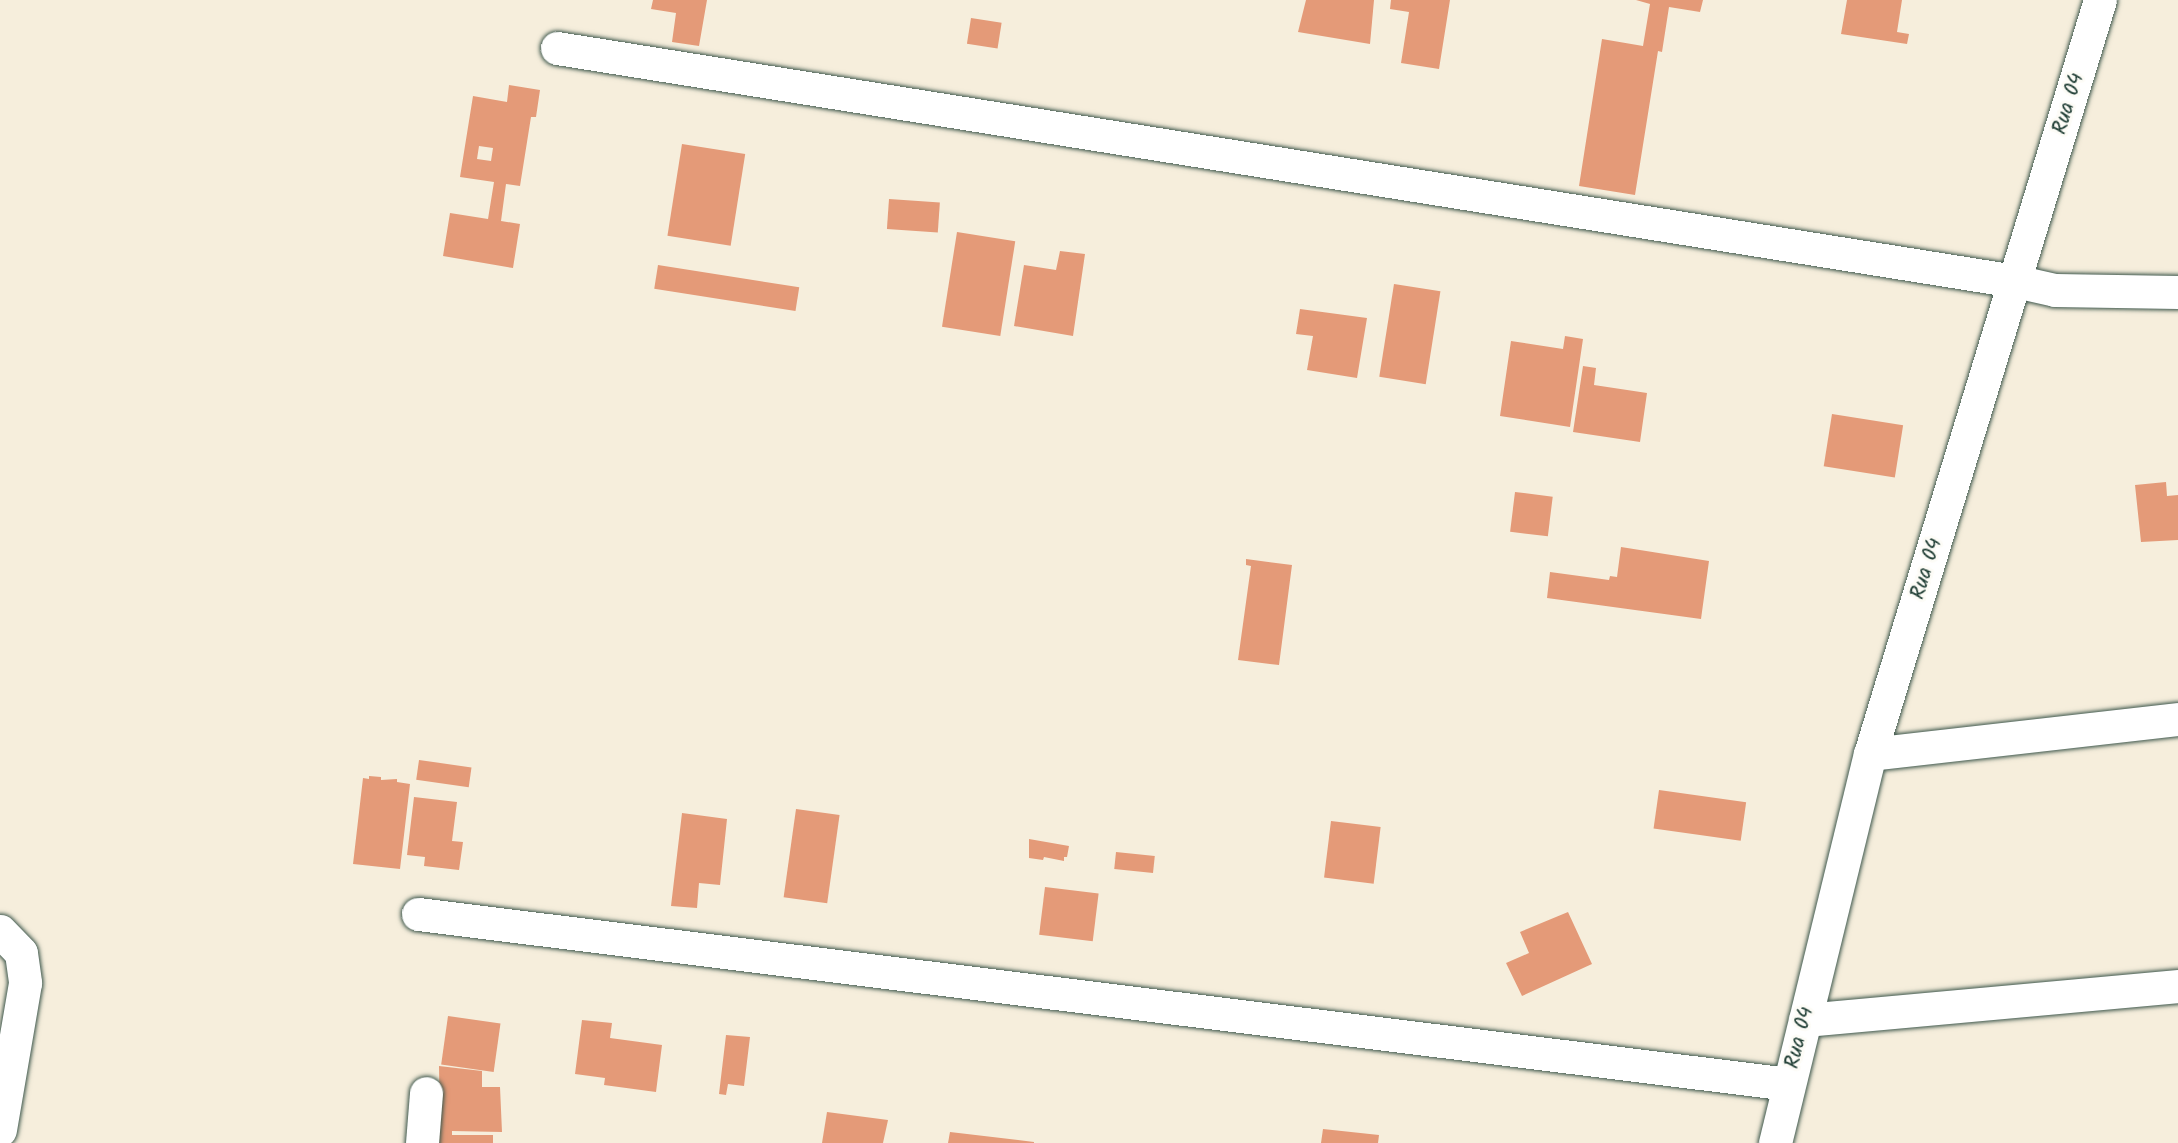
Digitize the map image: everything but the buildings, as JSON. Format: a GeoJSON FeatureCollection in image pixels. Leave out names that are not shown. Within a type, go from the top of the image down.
{"type":"FeatureCollection","features":[{"type":"Feature","properties":{"kind":"street","name":"Rua 04"},"geometry":{"type":"LineString","coordinates":[[1774,1143],[1870,754],[2100,0]]}},
{"type":"Feature","properties":{"kind":"street"},"geometry":{"type":"LineString","coordinates":[[557,48],[2015,281],[2055,290],[2178,292]]}},
{"type":"Feature","properties":{"kind":"street"},"geometry":{"type":"LineString","coordinates":[[1870,754],[2178,719]]}},
{"type":"Feature","properties":{"kind":"street"},"geometry":{"type":"LineString","coordinates":[[418,914],[1789,1084]]}},
{"type":"Feature","properties":{"kind":"street"},"geometry":{"type":"LineString","coordinates":[[0,931],[21,953],[25,983],[0,1130]]}},
{"type":"Feature","properties":{"kind":"street"},"geometry":{"type":"LineString","coordinates":[[1805,1020],[2178,986]]}},
{"type":"Feature","properties":{"kind":"street"},"geometry":{"type":"LineString","coordinates":[[422,1143],[426,1093]]}}]}
